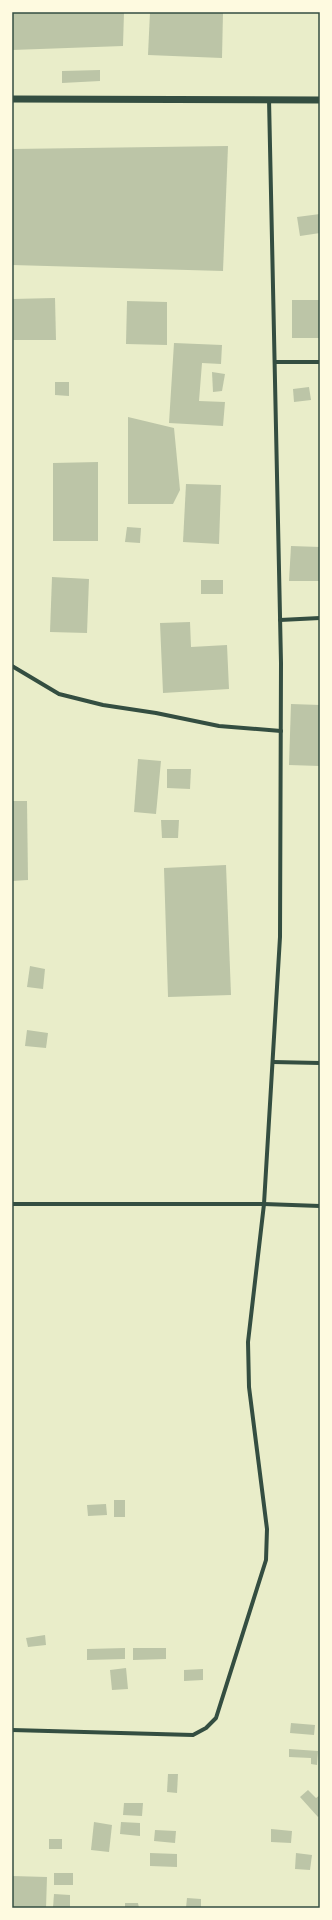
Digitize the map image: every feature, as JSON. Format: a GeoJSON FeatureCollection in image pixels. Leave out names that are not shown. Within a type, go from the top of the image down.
{"type":"FeatureCollection","features":[{"type":"Feature","properties":{"kind":"street"},"geometry":{"type":"LineString","coordinates":[[12,99],[320,100]]}},
{"type":"Feature","properties":{"kind":"street"},"geometry":{"type":"LineString","coordinates":[[12,1730],[194,1735],[206,1728],[216,1718],[266,1560],[267,1529],[249,1387],[248,1342],[264,1204],[280,937],[280,620],[269,100]]}},
{"type":"Feature","properties":{"kind":"street"},"geometry":{"type":"LineString","coordinates":[[274,362],[320,362]]}},
{"type":"Feature","properties":{"kind":"street"},"geometry":{"type":"LineString","coordinates":[[280,620],[320,618]]}},
{"type":"Feature","properties":{"kind":"street"},"geometry":{"type":"LineString","coordinates":[[12,666],[60,694],[103,705],[156,713],[220,726],[281,731]]}},
{"type":"Feature","properties":{"kind":"street"},"geometry":{"type":"LineString","coordinates":[[273,1062],[320,1063]]}},
{"type":"Feature","properties":{"kind":"street"},"geometry":{"type":"LineString","coordinates":[[12,1204],[264,1204],[320,1206]]}},
{"type":"Feature","properties":{"kind":"building"},"geometry":{"type":"Polygon","coordinates":[[[12,12],[124,12],[123,46],[12,50],[12,12]]]}},
{"type":"Feature","properties":{"kind":"building"},"geometry":{"type":"Polygon","coordinates":[[[150,12],[223,12],[222,58],[148,55],[150,12]]]}},
{"type":"Feature","properties":{"kind":"building"},"geometry":{"type":"Polygon","coordinates":[[[100,70],[100,81],[62,83],[62,71],[100,70]]]}},
{"type":"Feature","properties":{"kind":"building"},"geometry":{"type":"Polygon","coordinates":[[[228,146],[223,271],[12,265],[12,149],[228,146]]]}},
{"type":"Feature","properties":{"kind":"building"},"geometry":{"type":"Polygon","coordinates":[[[320,214],[320,233],[300,236],[297,217],[320,214]]]}},
{"type":"Feature","properties":{"kind":"building"},"geometry":{"type":"Polygon","coordinates":[[[55,298],[56,340],[12,340],[12,299],[55,298]]]}},
{"type":"Feature","properties":{"kind":"building"},"geometry":{"type":"Polygon","coordinates":[[[292,300],[320,300],[320,338],[292,338],[292,300]]]}},
{"type":"Feature","properties":{"kind":"building"},"geometry":{"type":"Polygon","coordinates":[[[127,301],[167,302],[167,345],[126,344],[127,301]]]}},
{"type":"Feature","properties":{"kind":"building"},"geometry":{"type":"Polygon","coordinates":[[[174,343],[222,345],[221,364],[202,363],[199,401],[225,402],[223,426],[169,423],[174,343]]]}},
{"type":"Feature","properties":{"kind":"building"},"geometry":{"type":"Polygon","coordinates":[[[212,372],[225,374],[222,391],[213,392],[212,372]]]}},
{"type":"Feature","properties":{"kind":"building"},"geometry":{"type":"Polygon","coordinates":[[[55,382],[69,382],[69,396],[55,395],[55,382]]]}},
{"type":"Feature","properties":{"kind":"building"},"geometry":{"type":"Polygon","coordinates":[[[309,387],[311,400],[294,402],[293,389],[309,387]]]}},
{"type":"Feature","properties":{"kind":"building"},"geometry":{"type":"Polygon","coordinates":[[[128,417],[174,428],[180,490],[173,504],[128,504],[128,417]]]}},
{"type":"Feature","properties":{"kind":"building"},"geometry":{"type":"Polygon","coordinates":[[[98,462],[98,541],[53,541],[53,463],[98,462]]]}},
{"type":"Feature","properties":{"kind":"building"},"geometry":{"type":"Polygon","coordinates":[[[186,484],[221,485],[219,544],[183,542],[186,484]]]}},
{"type":"Feature","properties":{"kind":"building"},"geometry":{"type":"Polygon","coordinates":[[[127,527],[141,528],[140,543],[125,542],[127,527]]]}},
{"type":"Feature","properties":{"kind":"building"},"geometry":{"type":"Polygon","coordinates":[[[291,546],[320,547],[320,581],[289,581],[291,546]]]}},
{"type":"Feature","properties":{"kind":"building"},"geometry":{"type":"Polygon","coordinates":[[[52,577],[89,579],[87,633],[50,632],[52,577]]]}},
{"type":"Feature","properties":{"kind":"building"},"geometry":{"type":"Polygon","coordinates":[[[201,580],[223,580],[223,594],[201,594],[201,580]]]}},
{"type":"Feature","properties":{"kind":"building"},"geometry":{"type":"Polygon","coordinates":[[[190,622],[191,647],[227,645],[229,689],[163,693],[160,623],[190,622]]]}},
{"type":"Feature","properties":{"kind":"building"},"geometry":{"type":"Polygon","coordinates":[[[291,704],[320,705],[320,766],[289,765],[291,704]]]}},
{"type":"Feature","properties":{"kind":"building"},"geometry":{"type":"Polygon","coordinates":[[[138,759],[161,761],[156,814],[134,812],[138,759]]]}},
{"type":"Feature","properties":{"kind":"building"},"geometry":{"type":"Polygon","coordinates":[[[167,769],[191,769],[190,789],[167,788],[167,769]]]}},
{"type":"Feature","properties":{"kind":"building"},"geometry":{"type":"Polygon","coordinates":[[[12,801],[27,801],[28,880],[12,881],[12,801]]]}},
{"type":"Feature","properties":{"kind":"building"},"geometry":{"type":"Polygon","coordinates":[[[161,820],[179,820],[178,838],[162,838],[161,820]]]}},
{"type":"Feature","properties":{"kind":"building"},"geometry":{"type":"Polygon","coordinates":[[[226,865],[231,995],[168,997],[164,868],[226,865]]]}},
{"type":"Feature","properties":{"kind":"building"},"geometry":{"type":"Polygon","coordinates":[[[30,966],[45,969],[43,989],[27,987],[30,966]]]}},
{"type":"Feature","properties":{"kind":"building"},"geometry":{"type":"Polygon","coordinates":[[[27,1030],[48,1033],[46,1048],[25,1046],[27,1030]]]}},
{"type":"Feature","properties":{"kind":"building"},"geometry":{"type":"Polygon","coordinates":[[[114,1500],[125,1500],[125,1517],[114,1517],[114,1500]]]}},
{"type":"Feature","properties":{"kind":"building"},"geometry":{"type":"Polygon","coordinates":[[[106,1504],[107,1515],[88,1516],[87,1505],[106,1504]]]}},
{"type":"Feature","properties":{"kind":"building"},"geometry":{"type":"Polygon","coordinates":[[[45,1635],[46,1645],[28,1647],[26,1638],[45,1635]]]}},
{"type":"Feature","properties":{"kind":"building"},"geometry":{"type":"Polygon","coordinates":[[[125,1648],[125,1659],[87,1660],[87,1649],[125,1648]]]}},
{"type":"Feature","properties":{"kind":"building"},"geometry":{"type":"Polygon","coordinates":[[[133,1648],[166,1648],[166,1659],[133,1660],[133,1648]]]}},
{"type":"Feature","properties":{"kind":"building"},"geometry":{"type":"Polygon","coordinates":[[[126,1668],[128,1689],[112,1690],[110,1670],[126,1668]]]}},
{"type":"Feature","properties":{"kind":"building"},"geometry":{"type":"Polygon","coordinates":[[[203,1669],[203,1680],[184,1681],[184,1670],[203,1669]]]}},
{"type":"Feature","properties":{"kind":"building"},"geometry":{"type":"Polygon","coordinates":[[[291,1723],[315,1725],[314,1735],[290,1733],[291,1723]]]}},
{"type":"Feature","properties":{"kind":"building"},"geometry":{"type":"Polygon","coordinates":[[[289,1749],[318,1751],[317,1765],[311,1764],[311,1758],[289,1757],[289,1749]]]}},
{"type":"Feature","properties":{"kind":"building"},"geometry":{"type":"Polygon","coordinates":[[[168,1774],[178,1774],[177,1793],[167,1792],[168,1774]]]}},
{"type":"Feature","properties":{"kind":"building"},"geometry":{"type":"Polygon","coordinates":[[[308,1790],[316,1798],[320,1795],[320,1815],[318,1817],[300,1797],[308,1790]]]}},
{"type":"Feature","properties":{"kind":"building"},"geometry":{"type":"Polygon","coordinates":[[[124,1803],[143,1803],[142,1816],[123,1815],[124,1803]]]}},
{"type":"Feature","properties":{"kind":"building"},"geometry":{"type":"Polygon","coordinates":[[[94,1822],[112,1825],[109,1852],[91,1850],[94,1822]]]}},
{"type":"Feature","properties":{"kind":"building"},"geometry":{"type":"Polygon","coordinates":[[[121,1822],[140,1823],[140,1836],[120,1834],[121,1822]]]}},
{"type":"Feature","properties":{"kind":"building"},"geometry":{"type":"Polygon","coordinates":[[[271,1829],[292,1831],[291,1843],[271,1842],[271,1829]]]}},
{"type":"Feature","properties":{"kind":"building"},"geometry":{"type":"Polygon","coordinates":[[[155,1830],[176,1831],[175,1843],[154,1841],[155,1830]]]}},
{"type":"Feature","properties":{"kind":"building"},"geometry":{"type":"Polygon","coordinates":[[[49,1839],[62,1839],[62,1849],[49,1849],[49,1839]]]}},
{"type":"Feature","properties":{"kind":"building"},"geometry":{"type":"Polygon","coordinates":[[[150,1853],[177,1854],[177,1867],[150,1866],[150,1853]]]}},
{"type":"Feature","properties":{"kind":"building"},"geometry":{"type":"Polygon","coordinates":[[[296,1853],[312,1855],[310,1870],[295,1869],[296,1853]]]}},
{"type":"Feature","properties":{"kind":"building"},"geometry":{"type":"Polygon","coordinates":[[[54,1873],[73,1873],[73,1885],[54,1885],[54,1873]]]}},
{"type":"Feature","properties":{"kind":"building"},"geometry":{"type":"Polygon","coordinates":[[[12,1876],[47,1877],[46,1908],[12,1908],[12,1876]]]}},
{"type":"Feature","properties":{"kind":"building"},"geometry":{"type":"Polygon","coordinates":[[[54,1894],[70,1895],[70,1908],[53,1908],[54,1894]]]}},
{"type":"Feature","properties":{"kind":"building"},"geometry":{"type":"Polygon","coordinates":[[[187,1898],[201,1899],[201,1908],[186,1908],[187,1898]]]}},
{"type":"Feature","properties":{"kind":"building"},"geometry":{"type":"Polygon","coordinates":[[[125,1903],[138,1903],[139,1908],[125,1908],[125,1903]]]}}]}
